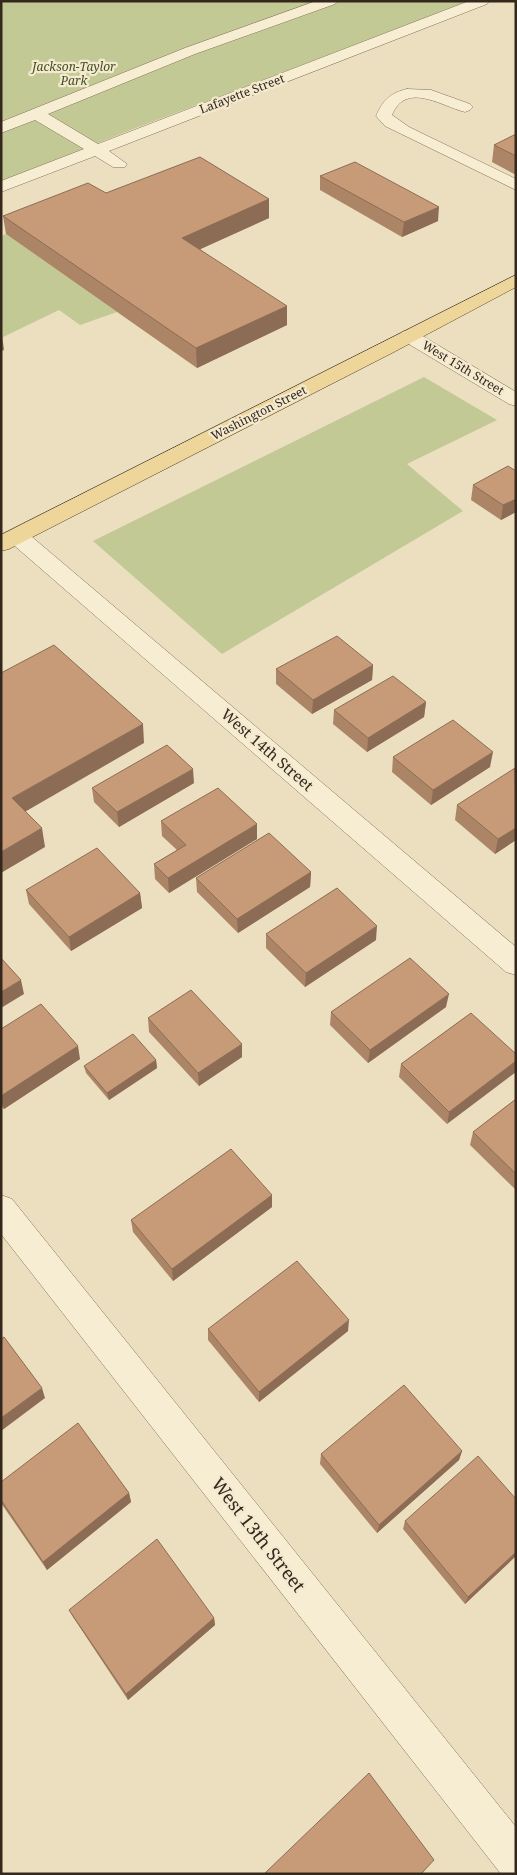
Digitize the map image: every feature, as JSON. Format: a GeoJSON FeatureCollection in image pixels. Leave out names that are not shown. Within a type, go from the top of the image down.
{"type":"FeatureCollection","features":[{"type":"Feature","properties":{"kind":"main road","name":"Washington Street"},"geometry":{"type":"LineString","coordinates":[[9,540],[516,280]]}},
{"type":"Feature","properties":{"kind":"street"},"geometry":{"type":"LineString","coordinates":[[1,128],[190,51],[330,1]]}},
{"type":"Feature","properties":{"kind":"street","name":"Lafayette Street"},"geometry":{"type":"LineString","coordinates":[[1,187],[482,1]]}},
{"type":"Feature","properties":{"kind":"street"},"geometry":{"type":"LineString","coordinates":[[465,107],[425,93],[399,97],[387,106],[384,116],[391,123],[516,185]]}},
{"type":"Feature","properties":{"kind":"street"},"geometry":{"type":"LineString","coordinates":[[408,109],[409,104],[418,98],[435,95]]}},
{"type":"Feature","properties":{"kind":"street"},"geometry":{"type":"LineString","coordinates":[[38,114],[119,164]]}},
{"type":"Feature","properties":{"kind":"street"},"geometry":{"type":"LineString","coordinates":[[444,133],[447,140],[444,149]]}},
{"type":"Feature","properties":{"kind":"street","name":"West 15th Street"},"geometry":{"type":"LineString","coordinates":[[409,336],[516,400]]}},
{"type":"Feature","properties":{"kind":"street","name":"West 14th Street"},"geometry":{"type":"LineString","coordinates":[[9,540],[516,964]]}},
{"type":"Feature","properties":{"kind":"street","name":"West 13th Street"},"geometry":{"type":"LineString","coordinates":[[1,1209],[516,1860]]}},
{"type":"Feature","properties":{"kind":"green space","name":"Jackson-Taylor Park"},"geometry":{"type":"Polygon","coordinates":[[[1,1],[473,1],[133,129],[1,182],[1,1]]]}},
{"type":"Feature","properties":{"kind":"green space"},"geometry":{"type":"Polygon","coordinates":[[[6,234],[117,312],[80,325],[59,310],[1,338],[1,236],[6,234]]]}},
{"type":"Feature","properties":{"kind":"green space"},"geometry":{"type":"Polygon","coordinates":[[[424,377],[497,420],[407,464],[463,511],[222,654],[93,541],[424,377]]]}},
{"type":"Feature","properties":{"kind":"building"},"geometry":{"type":"Polygon","coordinates":[[[516,135],[516,156],[494,145],[516,135]]]}},
{"type":"Feature","properties":{"kind":"building"},"geometry":{"type":"Polygon","coordinates":[[[200,157],[269,199],[182,238],[287,306],[196,348],[3,216],[88,183],[106,193],[200,157]]]}},
{"type":"Feature","properties":{"kind":"building"},"geometry":{"type":"Polygon","coordinates":[[[355,162],[439,207],[404,222],[320,176],[355,162]]]}},
{"type":"Feature","properties":{"kind":"building"},"geometry":{"type":"Polygon","coordinates":[[[508,466],[516,471],[516,499],[503,505],[473,485],[508,466]]]}},
{"type":"Feature","properties":{"kind":"building"},"geometry":{"type":"Polygon","coordinates":[[[337,636],[373,665],[313,700],[276,669],[337,636]]]}},
{"type":"Feature","properties":{"kind":"building"},"geometry":{"type":"Polygon","coordinates":[[[54,645],[143,724],[12,798],[42,828],[1,852],[1,673],[54,645]]]}},
{"type":"Feature","properties":{"kind":"building"},"geometry":{"type":"Polygon","coordinates":[[[393,676],[426,702],[368,738],[334,710],[393,676]]]}},
{"type":"Feature","properties":{"kind":"building"},"geometry":{"type":"Polygon","coordinates":[[[453,720],[493,752],[433,790],[393,757],[453,720]]]}},
{"type":"Feature","properties":{"kind":"building"},"geometry":{"type":"Polygon","coordinates":[[[167,745],[193,769],[117,812],[92,788],[167,745]]]}},
{"type":"Feature","properties":{"kind":"building"},"geometry":{"type":"Polygon","coordinates":[[[515,768],[516,828],[498,839],[457,805],[515,768]]]}},
{"type":"Feature","properties":{"kind":"building"},"geometry":{"type":"Polygon","coordinates":[[[218,788],[257,824],[168,878],[154,864],[186,845],[161,821],[218,788]]]}},
{"type":"Feature","properties":{"kind":"building"},"geometry":{"type":"Polygon","coordinates":[[[269,833],[311,872],[237,919],[196,878],[269,833]]]}},
{"type":"Feature","properties":{"kind":"building"},"geometry":{"type":"Polygon","coordinates":[[[97,848],[140,893],[69,937],[26,890],[97,848]]]}},
{"type":"Feature","properties":{"kind":"building"},"geometry":{"type":"Polygon","coordinates":[[[337,888],[377,926],[306,973],[266,934],[337,888]]]}},
{"type":"Feature","properties":{"kind":"building"},"geometry":{"type":"Polygon","coordinates":[[[1,958],[21,980],[1,992],[1,958]]]}},
{"type":"Feature","properties":{"kind":"building"},"geometry":{"type":"Polygon","coordinates":[[[410,958],[449,994],[370,1050],[331,1012],[410,958]]]}},
{"type":"Feature","properties":{"kind":"building"},"geometry":{"type":"Polygon","coordinates":[[[191,990],[242,1044],[198,1073],[148,1018],[191,990]]]}},
{"type":"Feature","properties":{"kind":"building"},"geometry":{"type":"Polygon","coordinates":[[[41,1004],[78,1046],[1,1096],[1,1029],[41,1004]]]}},
{"type":"Feature","properties":{"kind":"building"},"geometry":{"type":"Polygon","coordinates":[[[471,1013],[516,1054],[516,1061],[449,1112],[401,1064],[471,1013]]]}},
{"type":"Feature","properties":{"kind":"building"},"geometry":{"type":"Polygon","coordinates":[[[133,1034],[156,1060],[107,1093],[84,1066],[133,1034]]]}},
{"type":"Feature","properties":{"kind":"building"},"geometry":{"type":"Polygon","coordinates":[[[516,1099],[516,1174],[473,1132],[516,1099]]]}},
{"type":"Feature","properties":{"kind":"building"},"geometry":{"type":"Polygon","coordinates":[[[231,1149],[272,1195],[172,1269],[131,1220],[231,1149]]]}},
{"type":"Feature","properties":{"kind":"building"},"geometry":{"type":"Polygon","coordinates":[[[297,1261],[349,1320],[259,1392],[208,1329],[297,1261]]]}},
{"type":"Feature","properties":{"kind":"building"},"geometry":{"type":"Polygon","coordinates":[[[4,1337],[42,1388],[1,1418],[1,1339],[4,1337]]]}},
{"type":"Feature","properties":{"kind":"building"},"geometry":{"type":"Polygon","coordinates":[[[404,1385],[462,1451],[379,1525],[321,1454],[404,1385]]]}},
{"type":"Feature","properties":{"kind":"building"},"geometry":{"type":"Polygon","coordinates":[[[78,1423],[129,1493],[43,1562],[1,1500],[1,1482],[78,1423]]]}},
{"type":"Feature","properties":{"kind":"building"},"geometry":{"type":"Polygon","coordinates":[[[478,1456],[516,1499],[516,1552],[468,1597],[405,1521],[478,1456]]]}},
{"type":"Feature","properties":{"kind":"building"},"geometry":{"type":"Polygon","coordinates":[[[157,1539],[214,1618],[126,1694],[69,1610],[157,1539]]]}},
{"type":"Feature","properties":{"kind":"building"},"geometry":{"type":"Polygon","coordinates":[[[369,1773],[434,1860],[421,1874],[264,1874],[369,1773]]]}}]}
